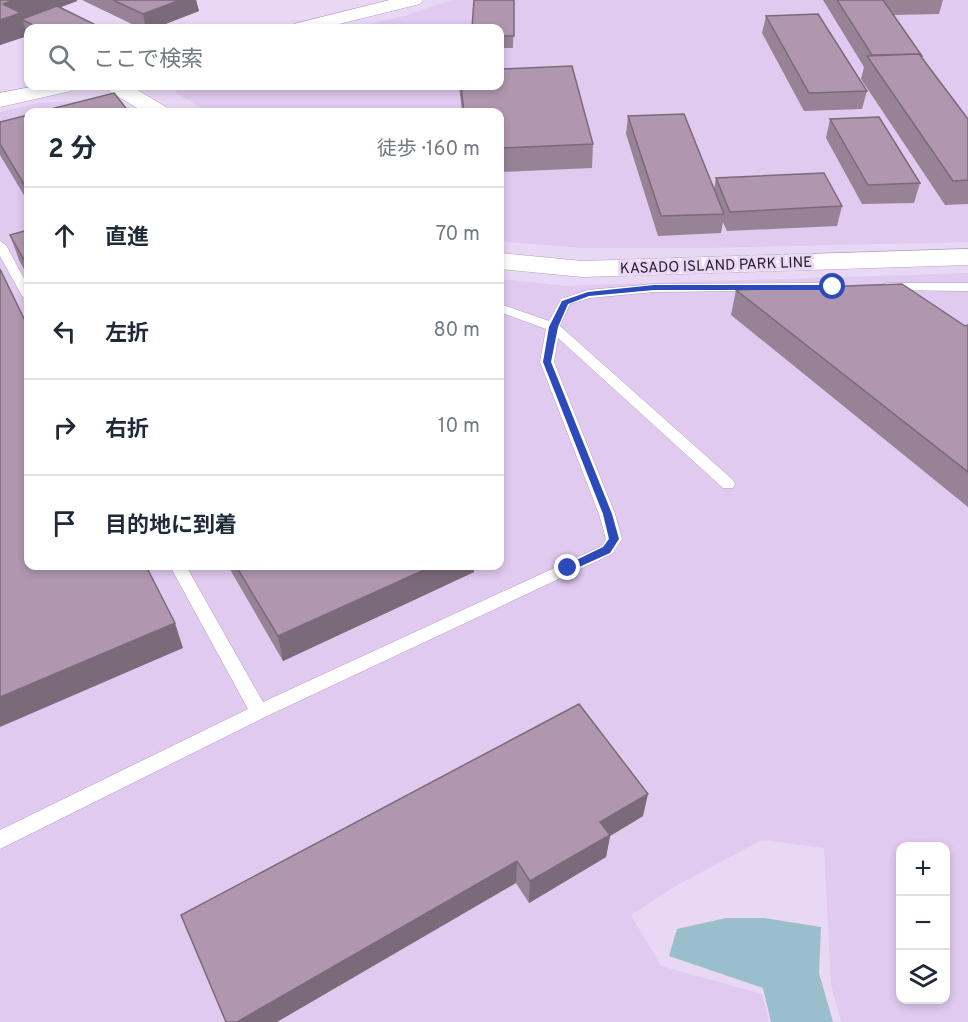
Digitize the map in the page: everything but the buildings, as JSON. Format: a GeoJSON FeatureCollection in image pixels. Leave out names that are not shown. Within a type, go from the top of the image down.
{"type":"FeatureCollection","features":[{"type":"Feature","properties":{"kind":"main road"},"geometry":{"type":"LineString","coordinates":[[317,24],[413,0]]}},
{"type":"Feature","properties":{"kind":"main road"},"geometry":{"type":"LineString","coordinates":[[0,100],[45,90]]}},
{"type":"Feature","properties":{"kind":"main road"},"geometry":{"type":"LineString","coordinates":[[123,90],[152,108]]}},
{"type":"Feature","properties":{"kind":"main road","name":"KASADO ISLAND PARK LINE"},"geometry":{"type":"LineString","coordinates":[[504,261],[582,269],[968,257]]}},
{"type":"Feature","properties":{"kind":"lane"},"geometry":{"type":"LineString","coordinates":[[0,245],[24,289]]}},
{"type":"Feature","properties":{"kind":"lane"},"geometry":{"type":"LineString","coordinates":[[0,840],[259,712],[607,550],[614,539],[608,514],[547,362],[554,327],[565,302],[588,294],[654,288],[840,287]]}},
{"type":"Feature","properties":{"kind":"lane"},"geometry":{"type":"LineString","coordinates":[[875,287],[968,287]]}},
{"type":"Feature","properties":{"kind":"lane"},"geometry":{"type":"LineString","coordinates":[[504,309],[554,327],[728,484]]}},
{"type":"Feature","properties":{"kind":"lane"},"geometry":{"type":"LineString","coordinates":[[180,570],[259,712]]}},
{"type":"Feature","properties":{"kind":"shaded area"},"geometry":{"type":"Polygon","coordinates":[[[452,0],[968,0],[968,242],[705,248],[582,248],[504,241],[504,108],[202,108],[176,93],[176,90],[504,90],[504,24],[369,24],[404,16],[452,0]]]}},
{"type":"Feature","properties":{"kind":"shaded area"},"geometry":{"type":"Polygon","coordinates":[[[74,101],[104,108],[24,108],[24,570],[504,570],[504,279],[565,286],[968,273],[968,1022],[841,1022],[831,985],[824,848],[762,840],[681,883],[631,915],[661,966],[762,994],[769,1022],[0,1022],[0,112],[39,103],[74,101]]]}},
{"type":"Feature","properties":{"kind":"water"},"geometry":{"type":"Polygon","coordinates":[[[726,918],[764,918],[821,927],[819,973],[833,1022],[771,1022],[763,988],[669,956],[677,929],[726,918]]]}},
{"type":"Feature","properties":{"kind":"route"},"geometry":{"type":"LineString","coordinates":[[568,568],[607,550],[614,539],[608,514],[547,362],[554,327],[565,302],[588,294],[654,288],[833,287]]}}]}
